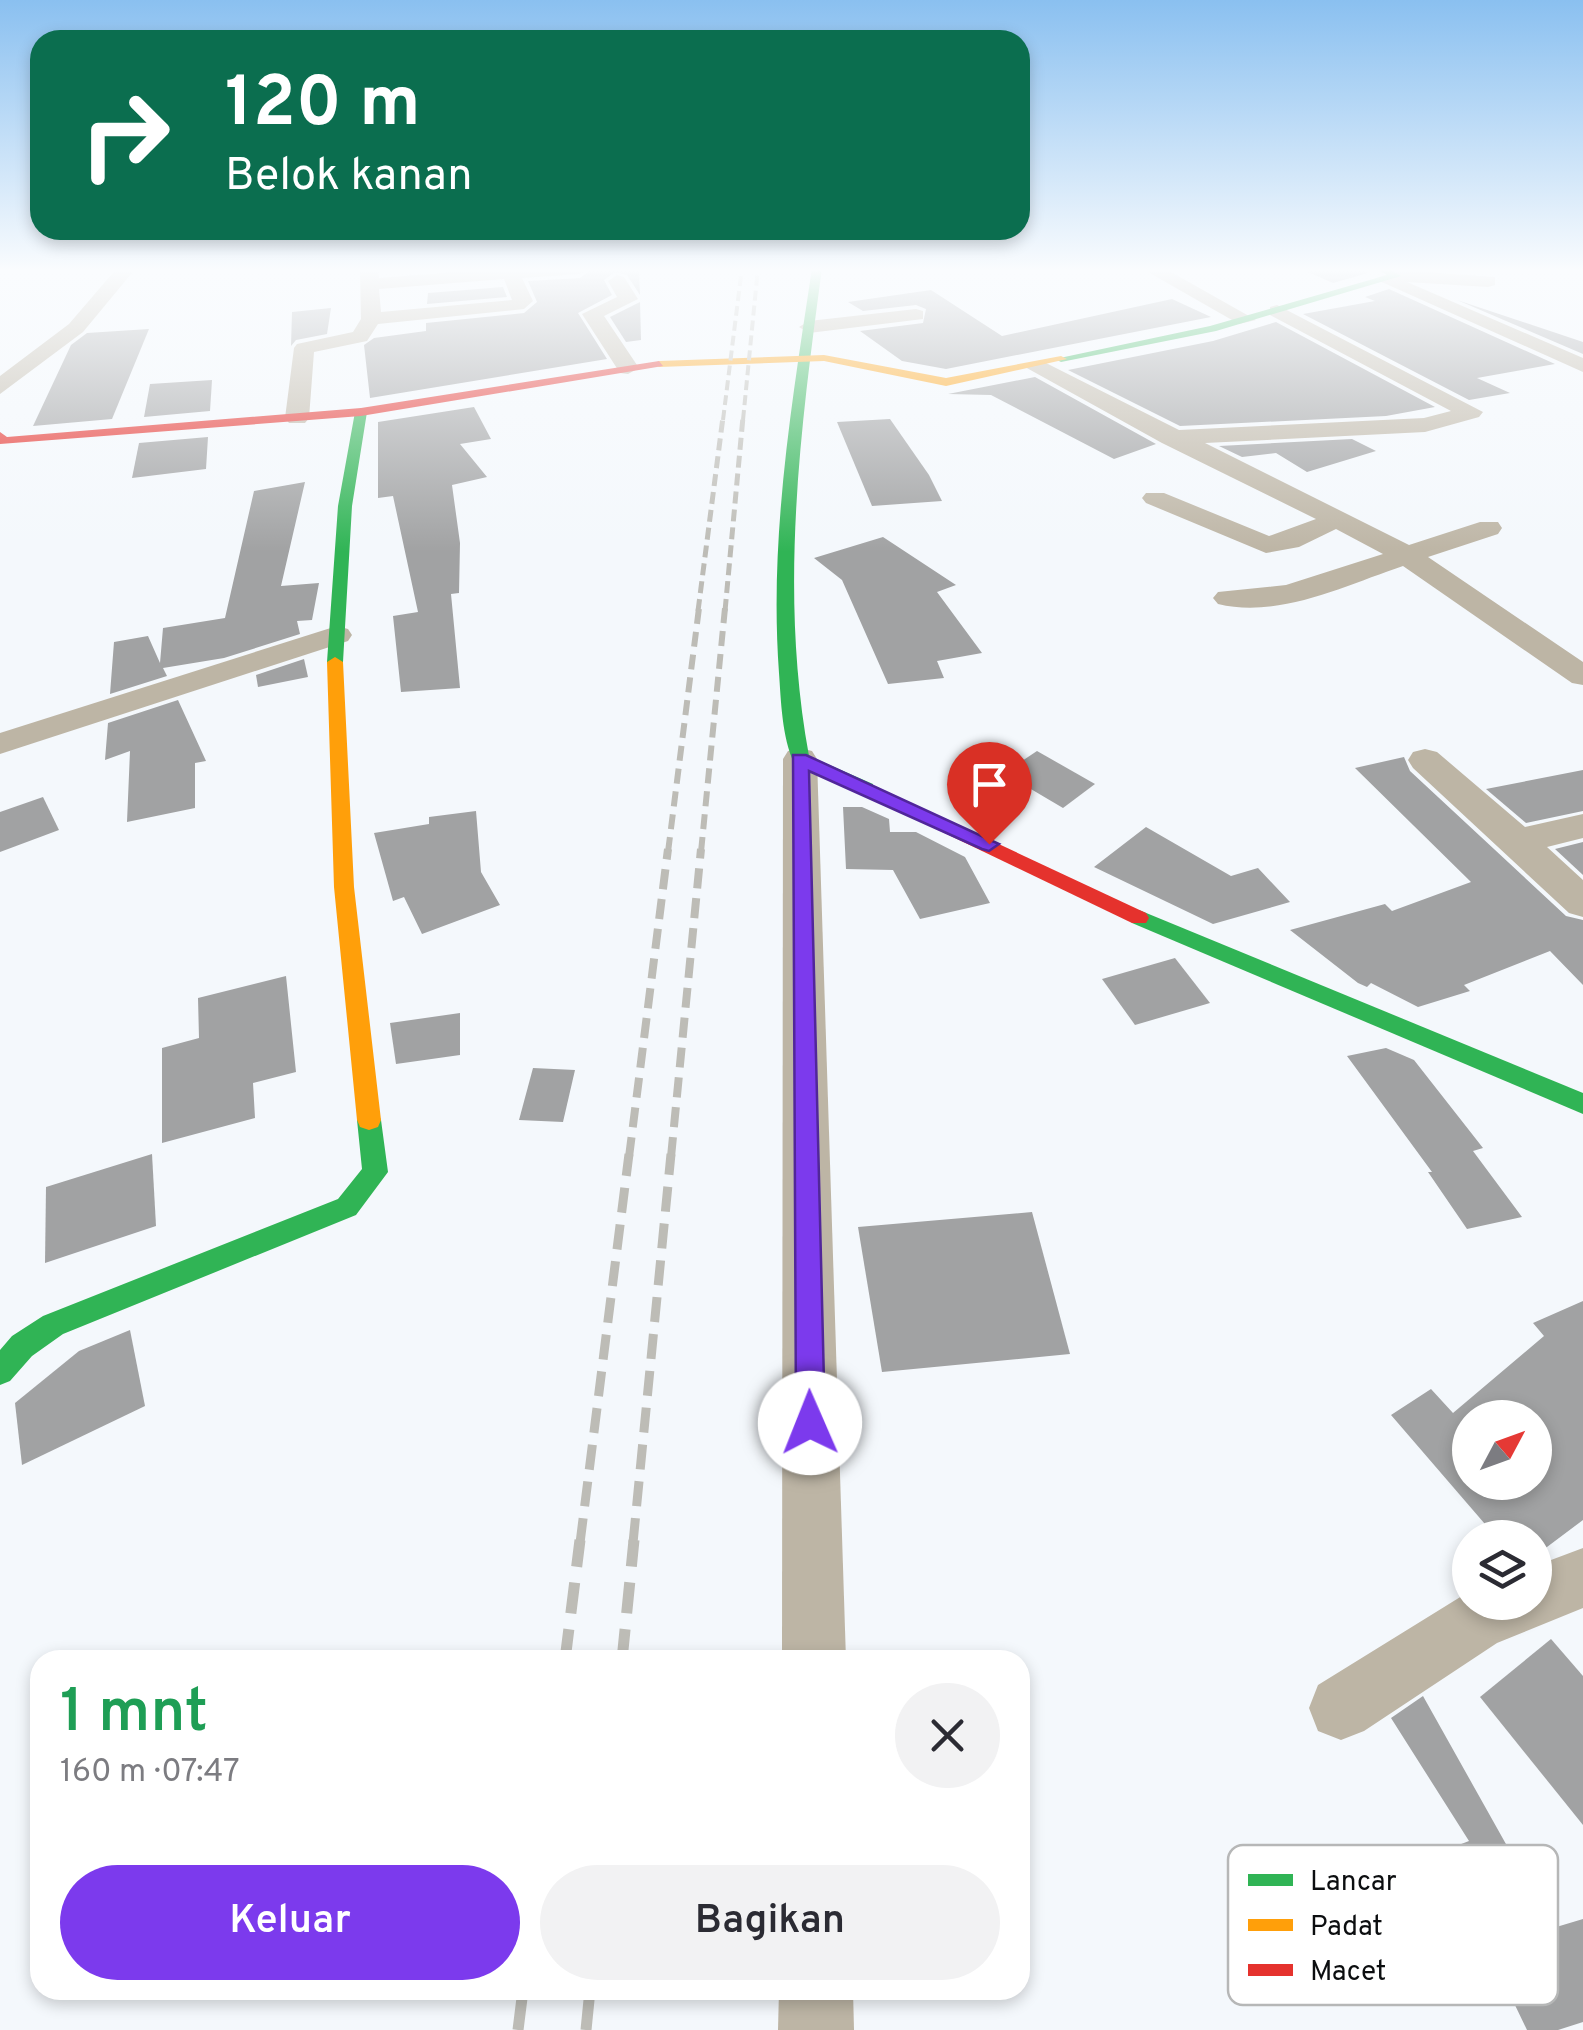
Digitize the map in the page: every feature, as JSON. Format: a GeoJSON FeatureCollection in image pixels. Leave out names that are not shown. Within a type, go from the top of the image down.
{"type":"FeatureCollection","features":[{"type":"Feature","properties":{"kind":"street"},"geometry":{"type":"LineString","coordinates":[[0,387],[31,363]]}},
{"type":"Feature","properties":{"kind":"street"},"geometry":{"type":"LineString","coordinates":[[297,418],[303,363]]}},
{"type":"Feature","properties":{"kind":"street"},"geometry":{"type":"LineString","coordinates":[[624,363],[628,368]]}},
{"type":"Feature","properties":{"kind":"street"},"geometry":{"type":"LineString","coordinates":[[1,440],[361,412],[665,363]]}},
{"type":"Feature","properties":{"kind":"street"},"geometry":{"type":"LineString","coordinates":[[805,363],[788,470],[785,594],[790,718],[800,759],[814,1650]]}},
{"type":"Feature","properties":{"kind":"street"},"geometry":{"type":"LineString","coordinates":[[838,363],[946,382],[1055,363]]}},
{"type":"Feature","properties":{"kind":"street"},"geometry":{"type":"LineString","coordinates":[[1169,438],[1425,424],[1471,412],[1376,363]]}},
{"type":"Feature","properties":{"kind":"street"},"geometry":{"type":"LineString","coordinates":[[1036,367],[1169,438],[1403,553],[1583,676]]}},
{"type":"Feature","properties":{"kind":"street"},"geometry":{"type":"LineString","coordinates":[[0,1370],[22,1346],[52,1325],[347,1207],[375,1172],[343,876],[338,635],[346,483],[361,412]]}},
{"type":"Feature","properties":{"kind":"street"},"geometry":{"type":"LineString","coordinates":[[1154,498],[1266,545],[1289,541],[1335,520]]}},
{"type":"Feature","properties":{"kind":"street"},"geometry":{"type":"LineString","coordinates":[[1228,598],[1254,600],[1292,593],[1403,553],[1488,528]]}},
{"type":"Feature","properties":{"kind":"street"},"geometry":{"type":"LineString","coordinates":[[0,744],[338,635]]}},
{"type":"Feature","properties":{"kind":"street"},"geometry":{"type":"LineString","coordinates":[[800,759],[927,814],[1143,920],[1583,1104]]}},
{"type":"Feature","properties":{"kind":"street"},"geometry":{"type":"LineString","coordinates":[[1425,760],[1583,903]]}},
{"type":"Feature","properties":{"kind":"street"},"geometry":{"type":"LineString","coordinates":[[1518,841],[1583,826]]}},
{"type":"Feature","properties":{"kind":"street"},"geometry":{"type":"LineString","coordinates":[[1552,1590],[1583,1578]]}},
{"type":"Feature","properties":{"kind":"street"},"geometry":{"type":"LineString","coordinates":[[1341,1708],[1476,1620]]}},
{"type":"Feature","properties":{"kind":"street"},"geometry":{"type":"LineString","coordinates":[[816,2000],[816,2030]]}},
{"type":"Feature","properties":{"kind":"building"},"geometry":{"type":"Polygon","coordinates":[[[63,363],[135,363],[112,419],[33,426],[63,363]]]}},
{"type":"Feature","properties":{"kind":"building"},"geometry":{"type":"Polygon","coordinates":[[[366,363],[584,363],[370,398],[366,363]]]}},
{"type":"Feature","properties":{"kind":"building"},"geometry":{"type":"Polygon","coordinates":[[[912,363],[978,363],[946,369],[912,363]]]}},
{"type":"Feature","properties":{"kind":"building"},"geometry":{"type":"Polygon","coordinates":[[[1104,363],[1352,363],[1435,407],[1386,416],[1180,426],[1068,370],[1104,363]]]}},
{"type":"Feature","properties":{"kind":"building"},"geometry":{"type":"Polygon","coordinates":[[[1397,363],[1555,364],[1477,378],[1510,393],[1469,400],[1397,363]]]}},
{"type":"Feature","properties":{"kind":"building"},"geometry":{"type":"Polygon","coordinates":[[[1035,377],[1156,444],[1114,459],[991,395],[948,394],[1035,377]]]}},
{"type":"Feature","properties":{"kind":"building"},"geometry":{"type":"Polygon","coordinates":[[[212,380],[210,411],[144,417],[150,384],[212,380]]]}},
{"type":"Feature","properties":{"kind":"building"},"geometry":{"type":"Polygon","coordinates":[[[474,407],[491,439],[460,444],[487,477],[452,485],[460,543],[459,593],[451,594],[460,688],[401,692],[393,616],[418,612],[393,496],[378,498],[378,422],[474,407]]]}},
{"type":"Feature","properties":{"kind":"building"},"geometry":{"type":"Polygon","coordinates":[[[890,419],[942,501],[872,506],[837,422],[890,419]]]}},
{"type":"Feature","properties":{"kind":"building"},"geometry":{"type":"Polygon","coordinates":[[[208,437],[206,469],[132,478],[139,443],[208,437]]]}},
{"type":"Feature","properties":{"kind":"building"},"geometry":{"type":"Polygon","coordinates":[[[1352,439],[1376,451],[1307,472],[1276,453],[1242,457],[1219,446],[1352,439]]]}},
{"type":"Feature","properties":{"kind":"building"},"geometry":{"type":"Polygon","coordinates":[[[305,482],[281,586],[319,583],[312,620],[297,621],[300,634],[224,658],[163,668],[167,676],[110,694],[114,642],[148,636],[160,663],[163,628],[225,618],[254,491],[305,482]]]}},
{"type":"Feature","properties":{"kind":"building"},"geometry":{"type":"Polygon","coordinates":[[[883,537],[956,585],[937,592],[982,653],[937,661],[944,678],[888,684],[842,580],[814,558],[883,537]]]}},
{"type":"Feature","properties":{"kind":"building"},"geometry":{"type":"Polygon","coordinates":[[[304,659],[308,677],[258,687],[256,675],[304,659]]]}},
{"type":"Feature","properties":{"kind":"building"},"geometry":{"type":"Polygon","coordinates":[[[178,700],[206,761],[195,763],[195,808],[127,822],[130,751],[105,760],[108,723],[178,700]]]}},
{"type":"Feature","properties":{"kind":"building"},"geometry":{"type":"Polygon","coordinates":[[[1037,751],[1095,784],[1063,808],[1019,782],[1019,763],[1037,751]]]}},
{"type":"Feature","properties":{"kind":"building"},"geometry":{"type":"Polygon","coordinates":[[[1404,757],[1410,771],[1566,916],[1583,920],[1583,985],[1550,951],[1464,985],[1470,991],[1418,1007],[1371,983],[1367,987],[1358,983],[1290,930],[1385,904],[1392,911],[1471,882],[1355,768],[1404,757]]]}},
{"type":"Feature","properties":{"kind":"building"},"geometry":{"type":"Polygon","coordinates":[[[1583,770],[1583,811],[1526,823],[1486,789],[1583,770]]]}},
{"type":"Feature","properties":{"kind":"building"},"geometry":{"type":"Polygon","coordinates":[[[43,797],[59,830],[0,852],[0,812],[43,797]]]}},
{"type":"Feature","properties":{"kind":"building"},"geometry":{"type":"Polygon","coordinates":[[[843,807],[862,807],[889,819],[890,832],[916,832],[965,857],[990,903],[920,919],[893,870],[846,869],[843,807]]]}},
{"type":"Feature","properties":{"kind":"building"},"geometry":{"type":"Polygon","coordinates":[[[476,811],[481,872],[500,905],[422,934],[404,897],[393,901],[374,833],[429,824],[429,817],[476,811]]]}},
{"type":"Feature","properties":{"kind":"building"},"geometry":{"type":"Polygon","coordinates":[[[1146,827],[1231,876],[1258,868],[1290,902],[1213,924],[1094,867],[1146,827]]]}},
{"type":"Feature","properties":{"kind":"building"},"geometry":{"type":"Polygon","coordinates":[[[1583,842],[1583,875],[1555,849],[1583,842]]]}},
{"type":"Feature","properties":{"kind":"building"},"geometry":{"type":"Polygon","coordinates":[[[1175,958],[1210,1003],[1135,1025],[1102,979],[1175,958]]]}},
{"type":"Feature","properties":{"kind":"building"},"geometry":{"type":"Polygon","coordinates":[[[286,976],[296,1072],[253,1083],[255,1118],[162,1143],[162,1048],[199,1038],[198,998],[286,976]]]}},
{"type":"Feature","properties":{"kind":"building"},"geometry":{"type":"Polygon","coordinates":[[[460,1013],[460,1055],[396,1064],[390,1023],[460,1013]]]}},
{"type":"Feature","properties":{"kind":"building"},"geometry":{"type":"Polygon","coordinates":[[[1386,1048],[1414,1060],[1483,1148],[1473,1151],[1522,1217],[1467,1229],[1428,1172],[1432,1172],[1347,1056],[1386,1048]]]}},
{"type":"Feature","properties":{"kind":"building"},"geometry":{"type":"Polygon","coordinates":[[[533,1068],[575,1070],[563,1122],[519,1120],[533,1068]]]}},
{"type":"Feature","properties":{"kind":"building"},"geometry":{"type":"Polygon","coordinates":[[[152,1154],[156,1226],[45,1263],[46,1187],[152,1154]]]}},
{"type":"Feature","properties":{"kind":"building"},"geometry":{"type":"Polygon","coordinates":[[[1032,1212],[1070,1354],[882,1372],[858,1227],[1032,1212]]]}},
{"type":"Feature","properties":{"kind":"building"},"geometry":{"type":"Polygon","coordinates":[[[1583,1301],[1583,1520],[1552,1543],[1552,1520],[1481,1520],[1464,1500],[1552,1500],[1552,1400],[1468,1400],[1544,1336],[1533,1323],[1583,1301]]]}},
{"type":"Feature","properties":{"kind":"building"},"geometry":{"type":"Polygon","coordinates":[[[130,1330],[145,1406],[22,1465],[15,1403],[79,1351],[130,1330]]]}},
{"type":"Feature","properties":{"kind":"building"},"geometry":{"type":"Polygon","coordinates":[[[1431,1389],[1452,1412],[1452,1486],[1391,1415],[1431,1389]]]}},
{"type":"Feature","properties":{"kind":"building"},"geometry":{"type":"Polygon","coordinates":[[[1551,1639],[1583,1676],[1583,1825],[1480,1697],[1551,1639]]]}},
{"type":"Feature","properties":{"kind":"building"},"geometry":{"type":"Polygon","coordinates":[[[1423,1696],[1506,1845],[1459,1845],[1469,1841],[1391,1718],[1423,1696]]]}},
{"type":"Feature","properties":{"kind":"building"},"geometry":{"type":"Polygon","coordinates":[[[1583,1919],[1583,2022],[1558,2030],[1527,2030],[1515,2005],[1558,2005],[1558,1926],[1583,1919]]]}},
{"type":"Feature","properties":{"kind":"railway"},"geometry":{"type":"LineString","coordinates":[[723,420],[730,363]]}},
{"type":"Feature","properties":{"kind":"railway"},"geometry":{"type":"LineString","coordinates":[[743,420],[749,363]]}},
{"type":"Feature","properties":{"kind":"railway"},"geometry":{"type":"LineString","coordinates":[[698,611],[723,417]]}},
{"type":"Feature","properties":{"kind":"railway"},"geometry":{"type":"LineString","coordinates":[[725,611],[743,417]]}},
{"type":"Feature","properties":{"kind":"railway"},"geometry":{"type":"LineString","coordinates":[[668,852],[699,608]]}},
{"type":"Feature","properties":{"kind":"railway"},"geometry":{"type":"LineString","coordinates":[[701,852],[725,608]]}},
{"type":"Feature","properties":{"kind":"railway"},"geometry":{"type":"LineString","coordinates":[[629,1157],[668,849]]}},
{"type":"Feature","properties":{"kind":"railway"},"geometry":{"type":"LineString","coordinates":[[671,1157],[701,849]]}},
{"type":"Feature","properties":{"kind":"railway"},"geometry":{"type":"LineString","coordinates":[[580,1543],[629,1154]]}},
{"type":"Feature","properties":{"kind":"railway"},"geometry":{"type":"LineString","coordinates":[[633,1543],[671,1154]]}},
{"type":"Feature","properties":{"kind":"railway"},"geometry":{"type":"LineString","coordinates":[[566,1650],[580,1540]]}},
{"type":"Feature","properties":{"kind":"railway"},"geometry":{"type":"LineString","coordinates":[[623,1650],[634,1540]]}},
{"type":"Feature","properties":{"kind":"railway"},"geometry":{"type":"LineString","coordinates":[[518,2030],[522,2000]]}},
{"type":"Feature","properties":{"kind":"railway"},"geometry":{"type":"LineString","coordinates":[[586,2030],[589,2000]]}},
{"type":"Feature","properties":{"kind":"traffic: fast"},"geometry":{"type":"LineString","coordinates":[[804,363],[792,451],[784,575],[790,698],[800,759],[866,788]]}},
{"type":"Feature","properties":{"kind":"traffic: fast"},"geometry":{"type":"LineString","coordinates":[[335,662],[345,506],[361,412]]}},
{"type":"Feature","properties":{"kind":"traffic: fast"},"geometry":{"type":"LineString","coordinates":[[1139,918],[1583,1104]]}},
{"type":"Feature","properties":{"kind":"traffic: fast"},"geometry":{"type":"LineString","coordinates":[[0,1371],[22,1346],[53,1325],[347,1207],[375,1172],[369,1120]]}},
{"type":"Feature","properties":{"kind":"traffic: slow"},"geometry":{"type":"LineString","coordinates":[[659,364],[694,363]]}},
{"type":"Feature","properties":{"kind":"traffic: slow"},"geometry":{"type":"LineString","coordinates":[[848,363],[946,382],[1042,363]]}},
{"type":"Feature","properties":{"kind":"traffic: slow"},"geometry":{"type":"LineString","coordinates":[[335,662],[344,887],[369,1120]]}},
{"type":"Feature","properties":{"kind":"traffic: jam"},"geometry":{"type":"LineString","coordinates":[[0,436],[3,441],[361,412],[659,364]]}},
{"type":"Feature","properties":{"kind":"traffic: jam"},"geometry":{"type":"LineString","coordinates":[[866,788],[1139,918]]}},
{"type":"Feature","properties":{"kind":"route"},"geometry":{"type":"LineString","coordinates":[[810,1423],[800,759],[989,844]]}}]}
